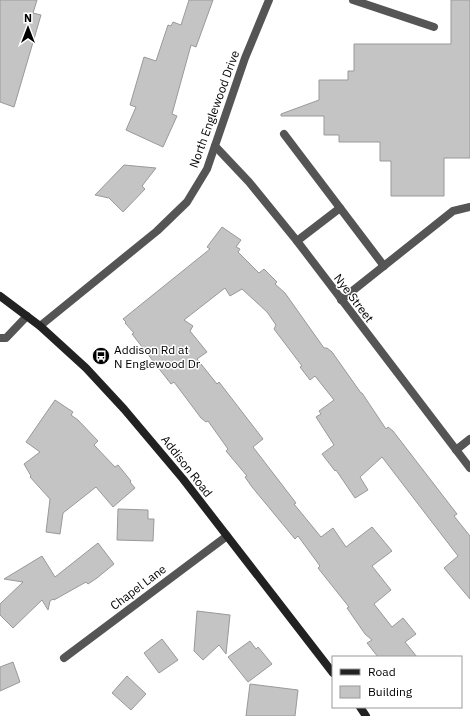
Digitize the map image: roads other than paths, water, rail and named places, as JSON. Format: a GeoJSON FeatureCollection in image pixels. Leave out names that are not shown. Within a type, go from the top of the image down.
{"type":"FeatureCollection","features":[{"type":"Feature","properties":{"kind":"street","name":"North Englewood Drive"},"geometry":{"type":"LineString","coordinates":[[40,326],[175,215],[198,185],[207,169],[245,58],[269,0]]}},
{"type":"Feature","properties":{"kind":"street"},"geometry":{"type":"LineString","coordinates":[[353,0],[434,27]]}},
{"type":"Feature","properties":{"kind":"street"},"geometry":{"type":"LineString","coordinates":[[284,134],[384,266]]}},
{"type":"Feature","properties":{"kind":"street","name":"Nye Street"},"geometry":{"type":"LineString","coordinates":[[215,146],[248,182],[296,241],[470,468]]}},
{"type":"Feature","properties":{"kind":"street"},"geometry":{"type":"LineString","coordinates":[[341,300],[453,211],[470,207]]}},
{"type":"Feature","properties":{"kind":"street"},"geometry":{"type":"LineString","coordinates":[[296,241],[340,208]]}},
{"type":"Feature","properties":{"kind":"street","name":"Addison Road"},"geometry":{"type":"LineString","coordinates":[[0,296],[40,326],[86,368],[124,408],[159,449],[332,672]]}},
{"type":"Feature","properties":{"kind":"street"},"geometry":{"type":"LineString","coordinates":[[0,347],[3,338],[27,316]]}},
{"type":"Feature","properties":{"kind":"street"},"geometry":{"type":"LineString","coordinates":[[456,450],[470,439]]}},
{"type":"Feature","properties":{"kind":"street","name":"Chapel Lane"},"geometry":{"type":"LineString","coordinates":[[64,658],[226,536]]}},
{"type":"Feature","properties":{"kind":"place","name":"Addison Rd at N Englewood Dr"},"geometry":{"type":"Point","coordinates":[101,356]}}]}
